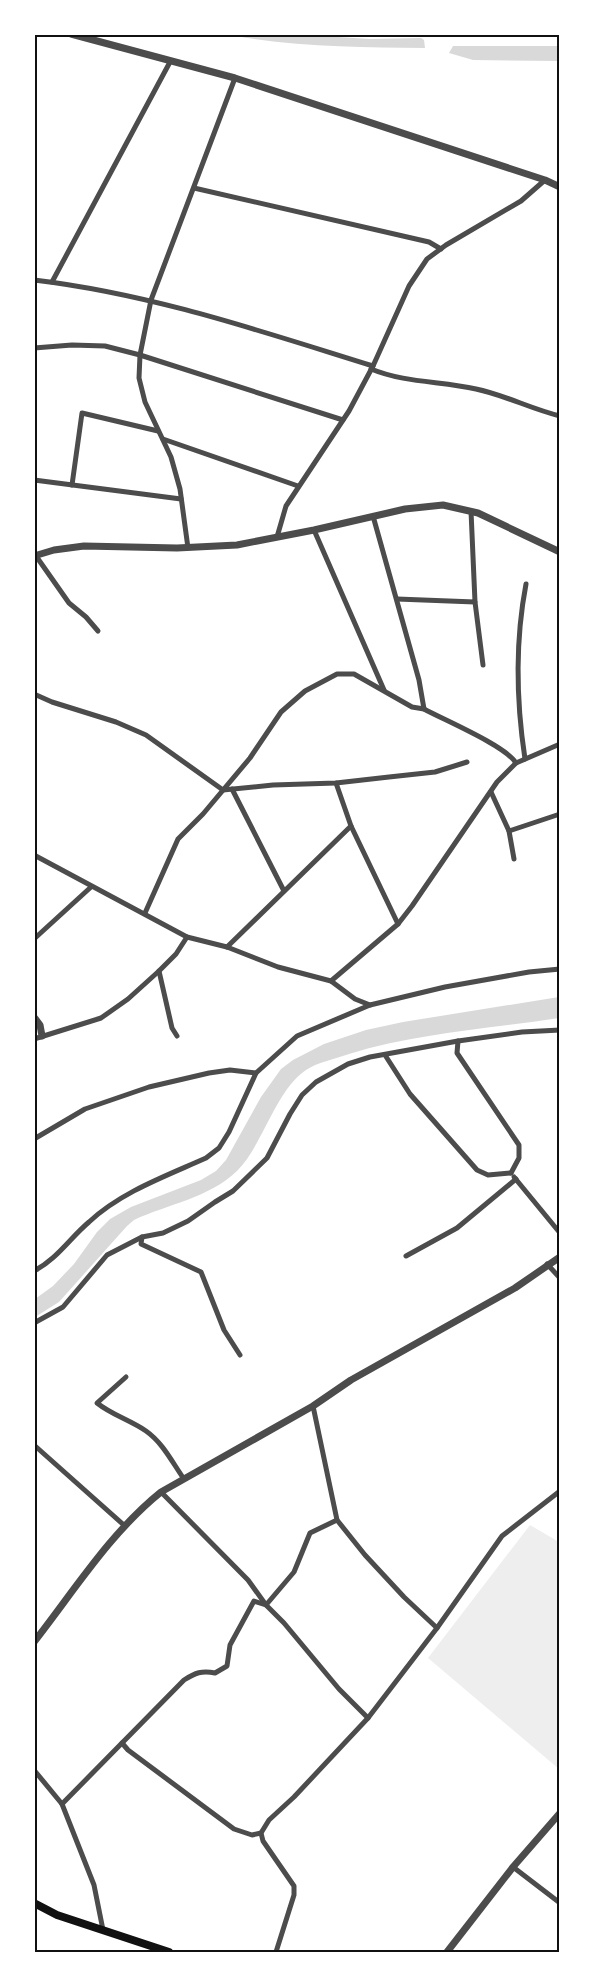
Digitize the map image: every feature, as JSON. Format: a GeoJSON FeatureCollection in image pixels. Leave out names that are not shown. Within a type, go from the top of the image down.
{"type":"FeatureCollection","features":[{"type":"Feature","properties":{"kind":"main road"},"geometry":{"type":"LineString","coordinates":[[34,1902],[57,1915],[168,1953]]}},
{"type":"Feature","properties":{"kind":"street"},"geometry":{"type":"LineString","coordinates":[[71,34],[235,78],[545,180],[560,187]]}},
{"type":"Feature","properties":{"kind":"street"},"geometry":{"type":"LineString","coordinates":[[52,282],[170,62]]}},
{"type":"Feature","properties":{"kind":"street"},"geometry":{"type":"LineString","coordinates":[[188,548],[181,499],[171,457],[145,402],[139,378],[140,355],[152,300],[235,78]]}},
{"type":"Feature","properties":{"kind":"street"},"geometry":{"type":"LineString","coordinates":[[277,537],[286,506],[343,420],[372,368],[409,286],[427,259],[521,201],[545,180]]}},
{"type":"Feature","properties":{"kind":"street"},"geometry":{"type":"LineString","coordinates":[[194,188],[429,242],[441,249]]}},
{"type":"Feature","properties":{"kind":"street"},"geometry":{"type":"LineString","coordinates":[[34,280],[152,300],[201,312],[372,368],[390,377],[487,391],[535,410],[560,416]]}},
{"type":"Feature","properties":{"kind":"street"},"geometry":{"type":"LineString","coordinates":[[34,348],[72,345],[105,346],[343,420]]}},
{"type":"Feature","properties":{"kind":"street"},"geometry":{"type":"LineString","coordinates":[[72,485],[82,413],[158,431]]}},
{"type":"Feature","properties":{"kind":"street"},"geometry":{"type":"LineString","coordinates":[[162,439],[298,486]]}},
{"type":"Feature","properties":{"kind":"street"},"geometry":{"type":"LineString","coordinates":[[34,480],[181,499]]}},
{"type":"Feature","properties":{"kind":"street"},"geometry":{"type":"LineString","coordinates":[[98,631],[69,603],[35,556],[61,548],[84,546],[188,548],[237,545],[432,505],[471,511],[560,552]]}},
{"type":"Feature","properties":{"kind":"street"},"geometry":{"type":"LineString","coordinates":[[471,511],[476,602],[483,665]]}},
{"type":"Feature","properties":{"kind":"street"},"geometry":{"type":"LineString","coordinates":[[373,516],[419,680],[424,710]]}},
{"type":"Feature","properties":{"kind":"street"},"geometry":{"type":"LineString","coordinates":[[314,530],[384,692]]}},
{"type":"Feature","properties":{"kind":"street"},"geometry":{"type":"LineString","coordinates":[[525,759],[518,700],[518,664],[520,618],[526,584]]}},
{"type":"Feature","properties":{"kind":"street"},"geometry":{"type":"LineString","coordinates":[[397,598],[476,602]]}},
{"type":"Feature","properties":{"kind":"street"},"geometry":{"type":"LineString","coordinates":[[145,913],[178,839],[204,814],[250,758],[281,712],[305,691],[337,674],[354,674],[412,707],[424,710],[500,749],[516,763]]}},
{"type":"Feature","properties":{"kind":"street"},"geometry":{"type":"LineString","coordinates":[[34,694],[116,722],[146,735],[223,790],[336,783],[435,772],[467,762]]}},
{"type":"Feature","properties":{"kind":"street"},"geometry":{"type":"LineString","coordinates":[[331,981],[398,924],[497,782],[516,763],[560,744]]}},
{"type":"Feature","properties":{"kind":"street"},"geometry":{"type":"LineString","coordinates":[[336,783],[351,826],[398,924]]}},
{"type":"Feature","properties":{"kind":"street"},"geometry":{"type":"LineString","coordinates":[[232,789],[284,891]]}},
{"type":"Feature","properties":{"kind":"street"},"geometry":{"type":"LineString","coordinates":[[491,792],[509,831],[514,859]]}},
{"type":"Feature","properties":{"kind":"street"},"geometry":{"type":"LineString","coordinates":[[509,831],[560,814]]}},
{"type":"Feature","properties":{"kind":"street"},"geometry":{"type":"LineString","coordinates":[[227,947],[351,826]]}},
{"type":"Feature","properties":{"kind":"street"},"geometry":{"type":"LineString","coordinates":[[34,855],[187,937],[227,947],[278,967],[331,981],[355,999],[370,1005]]}},
{"type":"Feature","properties":{"kind":"street"},"geometry":{"type":"LineString","coordinates":[[34,939],[91,887]]}},
{"type":"Feature","properties":{"kind":"street"},"geometry":{"type":"LineString","coordinates":[[34,1017],[40,1025],[38,1038],[101,1018],[128,999],[159,971],[176,954],[187,937]]}},
{"type":"Feature","properties":{"kind":"street"},"geometry":{"type":"LineString","coordinates":[[34,1271],[49,1264],[88,1222],[112,1204],[206,1158],[219,1148],[229,1132],[256,1073],[297,1036],[370,1005],[445,987],[528,972],[560,969]]}},
{"type":"Feature","properties":{"kind":"street"},"geometry":{"type":"LineString","coordinates":[[159,971],[172,1028],[177,1036]]}},
{"type":"Feature","properties":{"kind":"street"},"geometry":{"type":"LineString","coordinates":[[34,1323],[63,1307],[107,1255],[142,1237],[163,1233],[189,1221],[234,1191],[267,1158],[302,1095],[316,1082],[348,1064],[370,1057],[458,1041],[522,1032],[560,1030]]}},
{"type":"Feature","properties":{"kind":"street"},"geometry":{"type":"LineString","coordinates":[[458,1041],[457,1053],[519,1145],[519,1158],[511,1173]]}},
{"type":"Feature","properties":{"kind":"street"},"geometry":{"type":"LineString","coordinates":[[385,1055],[410,1094],[477,1170],[488,1175],[511,1173]]}},
{"type":"Feature","properties":{"kind":"street"},"geometry":{"type":"LineString","coordinates":[[34,1139],[85,1109],[149,1087],[209,1072],[230,1070],[256,1073]]}},
{"type":"Feature","properties":{"kind":"street"},"geometry":{"type":"LineString","coordinates":[[511,1173],[560,1233]]}},
{"type":"Feature","properties":{"kind":"street"},"geometry":{"type":"LineString","coordinates":[[406,1256],[457,1228],[516,1179]]}},
{"type":"Feature","properties":{"kind":"street"},"geometry":{"type":"LineString","coordinates":[[142,1237],[141,1244],[201,1272],[224,1330],[240,1355]]}},
{"type":"Feature","properties":{"kind":"street"},"geometry":{"type":"LineString","coordinates":[[34,1642],[111,1541],[141,1508],[161,1492],[313,1406],[360,1375],[515,1288],[560,1257]]}},
{"type":"Feature","properties":{"kind":"street"},"geometry":{"type":"LineString","coordinates":[[547,1264],[560,1278]]}},
{"type":"Feature","properties":{"kind":"street"},"geometry":{"type":"LineString","coordinates":[[126,1377],[97,1403],[110,1413],[145,1430],[159,1442],[183,1479]]}},
{"type":"Feature","properties":{"kind":"street"},"geometry":{"type":"LineString","coordinates":[[313,1406],[337,1520],[365,1555],[437,1629]]}},
{"type":"Feature","properties":{"kind":"street"},"geometry":{"type":"LineString","coordinates":[[34,1445],[125,1526]]}},
{"type":"Feature","properties":{"kind":"street"},"geometry":{"type":"LineString","coordinates":[[161,1492],[249,1580],[266,1605],[339,1689],[368,1718]]}},
{"type":"Feature","properties":{"kind":"street"},"geometry":{"type":"LineString","coordinates":[[276,1953],[294,1895],[294,1886],[263,1841],[261,1833],[269,1820],[294,1797],[368,1718],[437,1629],[502,1536],[559,1492]]}},
{"type":"Feature","properties":{"kind":"street"},"geometry":{"type":"LineString","coordinates":[[266,1605],[294,1572],[310,1533],[337,1520]]}},
{"type":"Feature","properties":{"kind":"street"},"geometry":{"type":"LineString","coordinates":[[62,1804],[184,1680],[196,1672],[215,1673],[227,1666],[230,1646],[254,1601],[266,1605]]}},
{"type":"Feature","properties":{"kind":"street"},"geometry":{"type":"LineString","coordinates":[[122,1743],[128,1750],[234,1829],[252,1834],[261,1833]]}},
{"type":"Feature","properties":{"kind":"street"},"geometry":{"type":"LineString","coordinates":[[34,1770],[41,1775],[62,1804],[94,1885],[103,1932]]}},
{"type":"Feature","properties":{"kind":"street"},"geometry":{"type":"LineString","coordinates":[[34,1781],[41,1775]]}},
{"type":"Feature","properties":{"kind":"street"},"geometry":{"type":"LineString","coordinates":[[447,1953],[560,1812]]}},
{"type":"Feature","properties":{"kind":"street"},"geometry":{"type":"LineString","coordinates":[[513,1868],[560,1903]]}},
{"type":"Feature","properties":{"kind":"shaded area"},"geometry":{"type":"Polygon","coordinates":[[[290,34],[370,39],[421,38],[424,40],[425,48],[303,44],[230,35],[290,34]]]}},
{"type":"Feature","properties":{"kind":"shaded area"},"geometry":{"type":"Polygon","coordinates":[[[453,46],[559,46],[559,61],[473,60],[449,53],[453,46]]]}},
{"type":"Feature","properties":{"kind":"shaded area"},"geometry":{"type":"Polygon","coordinates":[[[559,997],[559,1018],[401,1041],[349,1054],[306,1070],[295,1079],[277,1104],[254,1147],[237,1171],[214,1188],[134,1220],[59,1302],[35,1317],[35,1299],[53,1286],[74,1264],[97,1232],[110,1219],[131,1207],[201,1180],[216,1171],[226,1160],[261,1097],[281,1069],[293,1060],[324,1044],[366,1030],[559,997]]]}},
{"type":"Feature","properties":{"kind":"shaded area"},"geometry":{"type":"Polygon","coordinates":[[[530,1525],[559,1542],[559,1769],[428,1658],[530,1525]]]}}]}
